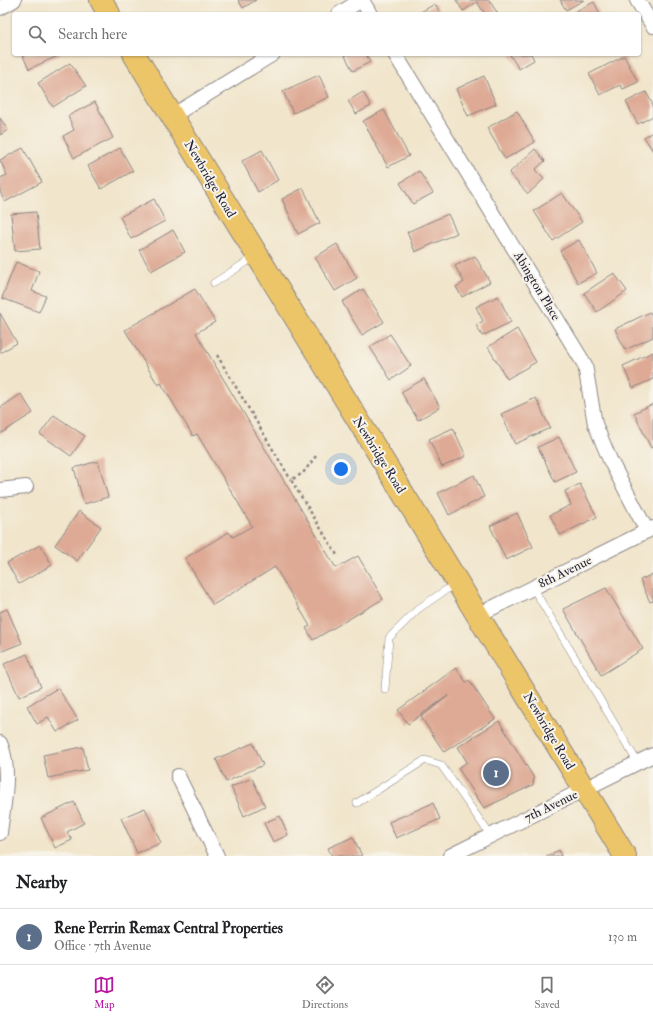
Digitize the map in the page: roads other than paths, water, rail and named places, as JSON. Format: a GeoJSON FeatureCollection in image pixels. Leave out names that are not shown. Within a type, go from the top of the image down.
{"type":"FeatureCollection","features":[{"type":"Feature","properties":{"kind":"main road"},"geometry":{"type":"LineString","coordinates":[[101,0],[108,12]]}},
{"type":"Feature","properties":{"kind":"main road","name":"Newbridge Road"},"geometry":{"type":"LineString","coordinates":[[135,56],[625,856]]}},
{"type":"Feature","properties":{"kind":"street"},"geometry":{"type":"LineString","coordinates":[[0,8],[14,0]]}},
{"type":"Feature","properties":{"kind":"street"},"geometry":{"type":"LineString","coordinates":[[342,12],[362,0],[369,12]]}},
{"type":"Feature","properties":{"kind":"street"},"geometry":{"type":"LineString","coordinates":[[637,0],[653,26]]}},
{"type":"Feature","properties":{"kind":"street"},"geometry":{"type":"LineString","coordinates":[[172,116],[270,56]]}},
{"type":"Feature","properties":{"kind":"street","name":"Abington Place"},"geometry":{"type":"LineString","coordinates":[[396,56],[585,365],[595,424],[610,460],[650,530]]}},
{"type":"Feature","properties":{"kind":"street"},"geometry":{"type":"LineString","coordinates":[[0,490],[26,487]]}},
{"type":"Feature","properties":{"kind":"street","name":"8th Avenue"},"geometry":{"type":"LineString","coordinates":[[478,615],[650,530]]}},
{"type":"Feature","properties":{"kind":"street"},"geometry":{"type":"LineString","coordinates":[[0,744],[5,766],[6,783],[0,833]]}},
{"type":"Feature","properties":{"kind":"street","name":"7th Avenue"},"geometry":{"type":"LineString","coordinates":[[450,856],[653,755]]}},
{"type":"Feature","properties":{"kind":"street"},"geometry":{"type":"LineString","coordinates":[[178,776],[217,856]]}},
{"type":"Feature","properties":{"kind":"lane"},"geometry":{"type":"LineString","coordinates":[[214,283],[257,255]]}},
{"type":"Feature","properties":{"kind":"lane"},"geometry":{"type":"LineString","coordinates":[[385,689],[389,638],[418,608],[458,582]]}},
{"type":"Feature","properties":{"kind":"lane"},"geometry":{"type":"LineString","coordinates":[[533,588],[638,763]]}},
{"type":"Feature","properties":{"kind":"lane"},"geometry":{"type":"LineString","coordinates":[[357,803],[425,760],[441,764],[491,836]]}},
{"type":"Feature","properties":{"kind":"place","name":"Rene Perrin Remax Central Properties"},"geometry":{"type":"Point","coordinates":[496,773]}}]}
